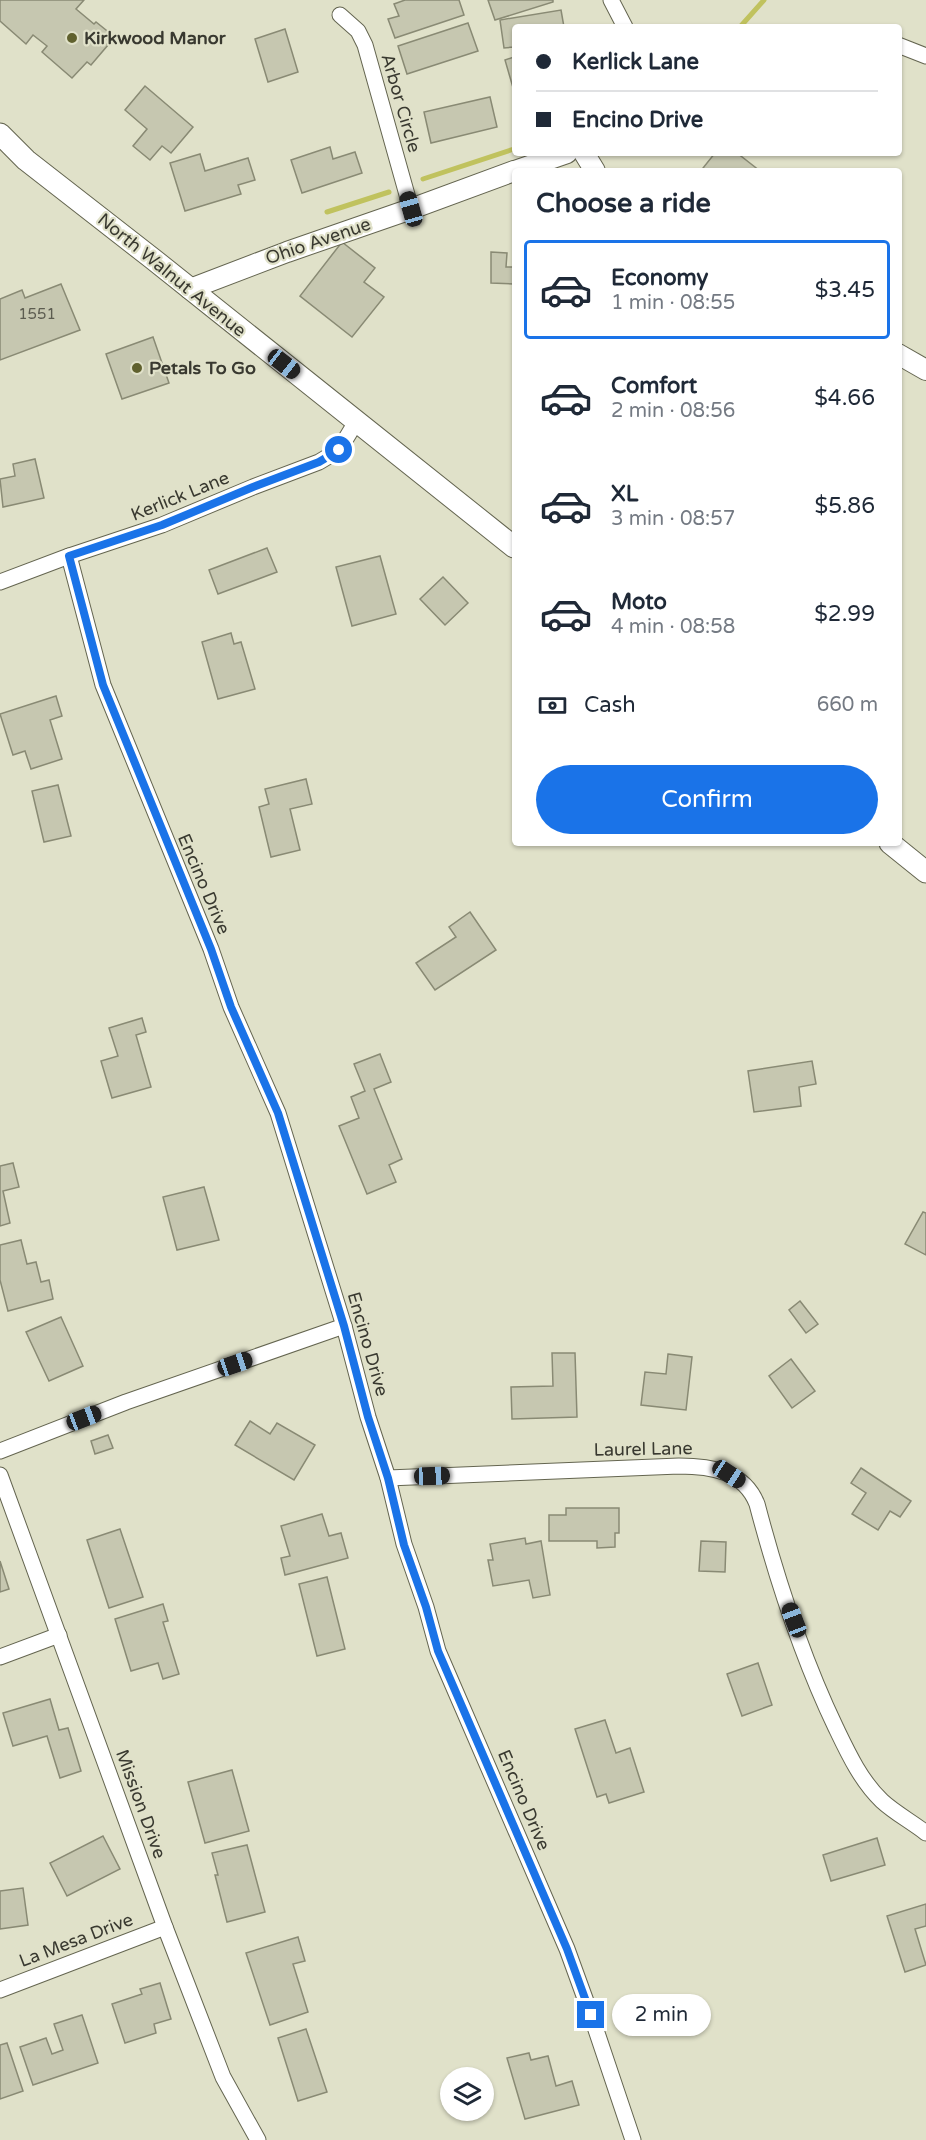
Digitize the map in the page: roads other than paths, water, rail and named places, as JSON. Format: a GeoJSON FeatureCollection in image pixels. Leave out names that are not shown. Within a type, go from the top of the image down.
{"type":"FeatureCollection","features":[{"type":"Feature","properties":{"kind":"main road","name":"North Walnut Avenue"},"geometry":{"type":"LineString","coordinates":[[0,134],[26,160],[512,545]]}},
{"type":"Feature","properties":{"kind":"main road","name":"North Walnut Avenue"},"geometry":{"type":"LineString","coordinates":[[0,146],[26,160]]}},
{"type":"Feature","properties":{"kind":"main road"},"geometry":{"type":"LineString","coordinates":[[894,846],[926,872]]}},
{"type":"Feature","properties":{"kind":"street"},"geometry":{"type":"LineString","coordinates":[[611,0],[623,24]]}},
{"type":"Feature","properties":{"kind":"street","name":"Arbor Circle"},"geometry":{"type":"LineString","coordinates":[[339,15],[358,31],[365,45],[411,209]]}},
{"type":"Feature","properties":{"kind":"street"},"geometry":{"type":"LineString","coordinates":[[902,47],[926,56]]}},
{"type":"Feature","properties":{"kind":"street","name":"Ohio Avenue"},"geometry":{"type":"LineString","coordinates":[[524,168],[558,156]]}},
{"type":"Feature","properties":{"kind":"street","name":"Ohio Avenue"},"geometry":{"type":"LineString","coordinates":[[190,289],[512,172]]}},
{"type":"Feature","properties":{"kind":"street"},"geometry":{"type":"LineString","coordinates":[[902,356],[926,370]]}},
{"type":"Feature","properties":{"kind":"street","name":"Kerlick Lane"},"geometry":{"type":"LineString","coordinates":[[0,582],[162,525],[319,462],[339,450],[356,422]]}},
{"type":"Feature","properties":{"kind":"street","name":"Encino Drive"},"geometry":{"type":"LineString","coordinates":[[69,556],[103,685],[211,949],[231,1007],[278,1113],[344,1326],[368,1417],[388,1478],[404,1545],[426,1607],[438,1651],[567,1949],[633,2140]]}},
{"type":"Feature","properties":{"kind":"street"},"geometry":{"type":"LineString","coordinates":[[0,1451],[126,1402],[344,1326]]}},
{"type":"Feature","properties":{"kind":"street","name":"Laurel Lane"},"geometry":{"type":"LineString","coordinates":[[388,1478],[679,1466],[716,1468],[743,1483],[753,1493],[781,1586],[814,1678],[849,1756],[865,1781],[882,1801],[926,1833]]}},
{"type":"Feature","properties":{"kind":"street","name":"Mission Drive"},"geometry":{"type":"LineString","coordinates":[[0,1475],[165,1927],[223,2077],[258,2140]]}},
{"type":"Feature","properties":{"kind":"street"},"geometry":{"type":"LineString","coordinates":[[0,1657],[59,1635]]}},
{"type":"Feature","properties":{"kind":"street","name":"La Mesa Drive"},"geometry":{"type":"LineString","coordinates":[[0,1990],[165,1927]]}},
{"type":"Feature","properties":{"kind":"waterway"},"geometry":{"type":"LineString","coordinates":[[743,24],[764,0]]}},
{"type":"Feature","properties":{"kind":"waterway"},"geometry":{"type":"LineString","coordinates":[[423,179],[512,150]]}},
{"type":"Feature","properties":{"kind":"waterway"},"geometry":{"type":"LineString","coordinates":[[327,212],[389,192]]}},
{"type":"Feature","properties":{"kind":"place","name":"Kirkwood Manor"},"geometry":{"type":"Point","coordinates":[72,38]}},
{"type":"Feature","properties":{"kind":"place","name":"Petals To Go"},"geometry":{"type":"Point","coordinates":[137,368]}}]}
